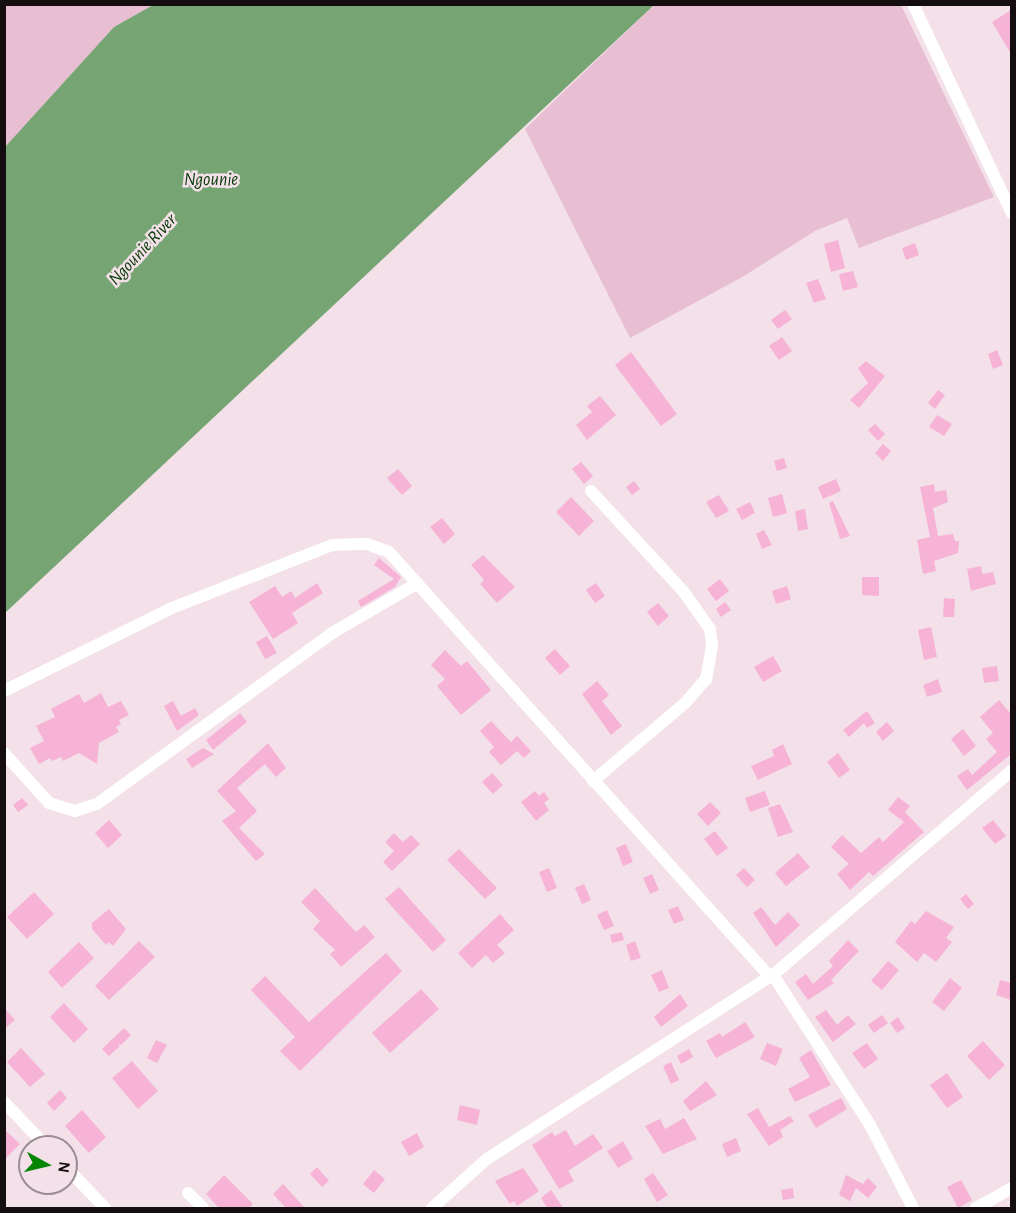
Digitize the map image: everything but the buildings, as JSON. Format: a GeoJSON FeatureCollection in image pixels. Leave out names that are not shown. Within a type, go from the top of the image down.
{"type":"FeatureCollection","features":[{"type":"Feature","properties":{"kind":"street"},"geometry":{"type":"LineString","coordinates":[[913,4],[1011,213]]}},
{"type":"Feature","properties":{"kind":"street"},"geometry":{"type":"LineString","coordinates":[[591,491],[683,591],[710,629],[712,646],[706,679],[684,704],[593,781]]}},
{"type":"Feature","properties":{"kind":"street"},"geometry":{"type":"LineString","coordinates":[[4,691],[172,608],[332,546],[367,544],[389,552],[593,781],[772,976],[870,1125],[914,1209]]}},
{"type":"Feature","properties":{"kind":"street"},"geometry":{"type":"LineString","coordinates":[[4,753],[49,803],[75,811],[97,804],[332,633],[418,583]]}},
{"type":"Feature","properties":{"kind":"street"},"geometry":{"type":"LineString","coordinates":[[432,1209],[487,1159],[772,976],[1011,770]]}},
{"type":"Feature","properties":{"kind":"street"},"geometry":{"type":"LineString","coordinates":[[4,1102],[36,1135]]}},
{"type":"Feature","properties":{"kind":"street"},"geometry":{"type":"LineString","coordinates":[[78,1180],[105,1209]]}},
{"type":"Feature","properties":{"kind":"street"},"geometry":{"type":"LineString","coordinates":[[976,1209],[1011,1188]]}},
{"type":"Feature","properties":{"kind":"street"},"geometry":{"type":"LineString","coordinates":[[188,1193],[203,1209]]}},
{"type":"Feature","properties":{"kind":"shaded area"},"geometry":{"type":"Polygon","coordinates":[[[5,5],[153,5],[114,27],[5,147],[5,5]]]}},
{"type":"Feature","properties":{"kind":"shaded area"},"geometry":{"type":"Polygon","coordinates":[[[654,5],[901,5],[994,197],[859,248],[847,218],[815,231],[744,276],[630,338],[525,129],[654,5]]]}},
{"type":"Feature","properties":{"kind":"water","name":"Ngounie"},"geometry":{"type":"Polygon","coordinates":[[[153,5],[654,5],[5,613],[5,147],[114,27],[153,5]]]}},
{"type":"Feature","properties":{"kind":"water label","name":"Ngounie River"},"geometry":{"type":"Point","coordinates":[143,250]}}]}
